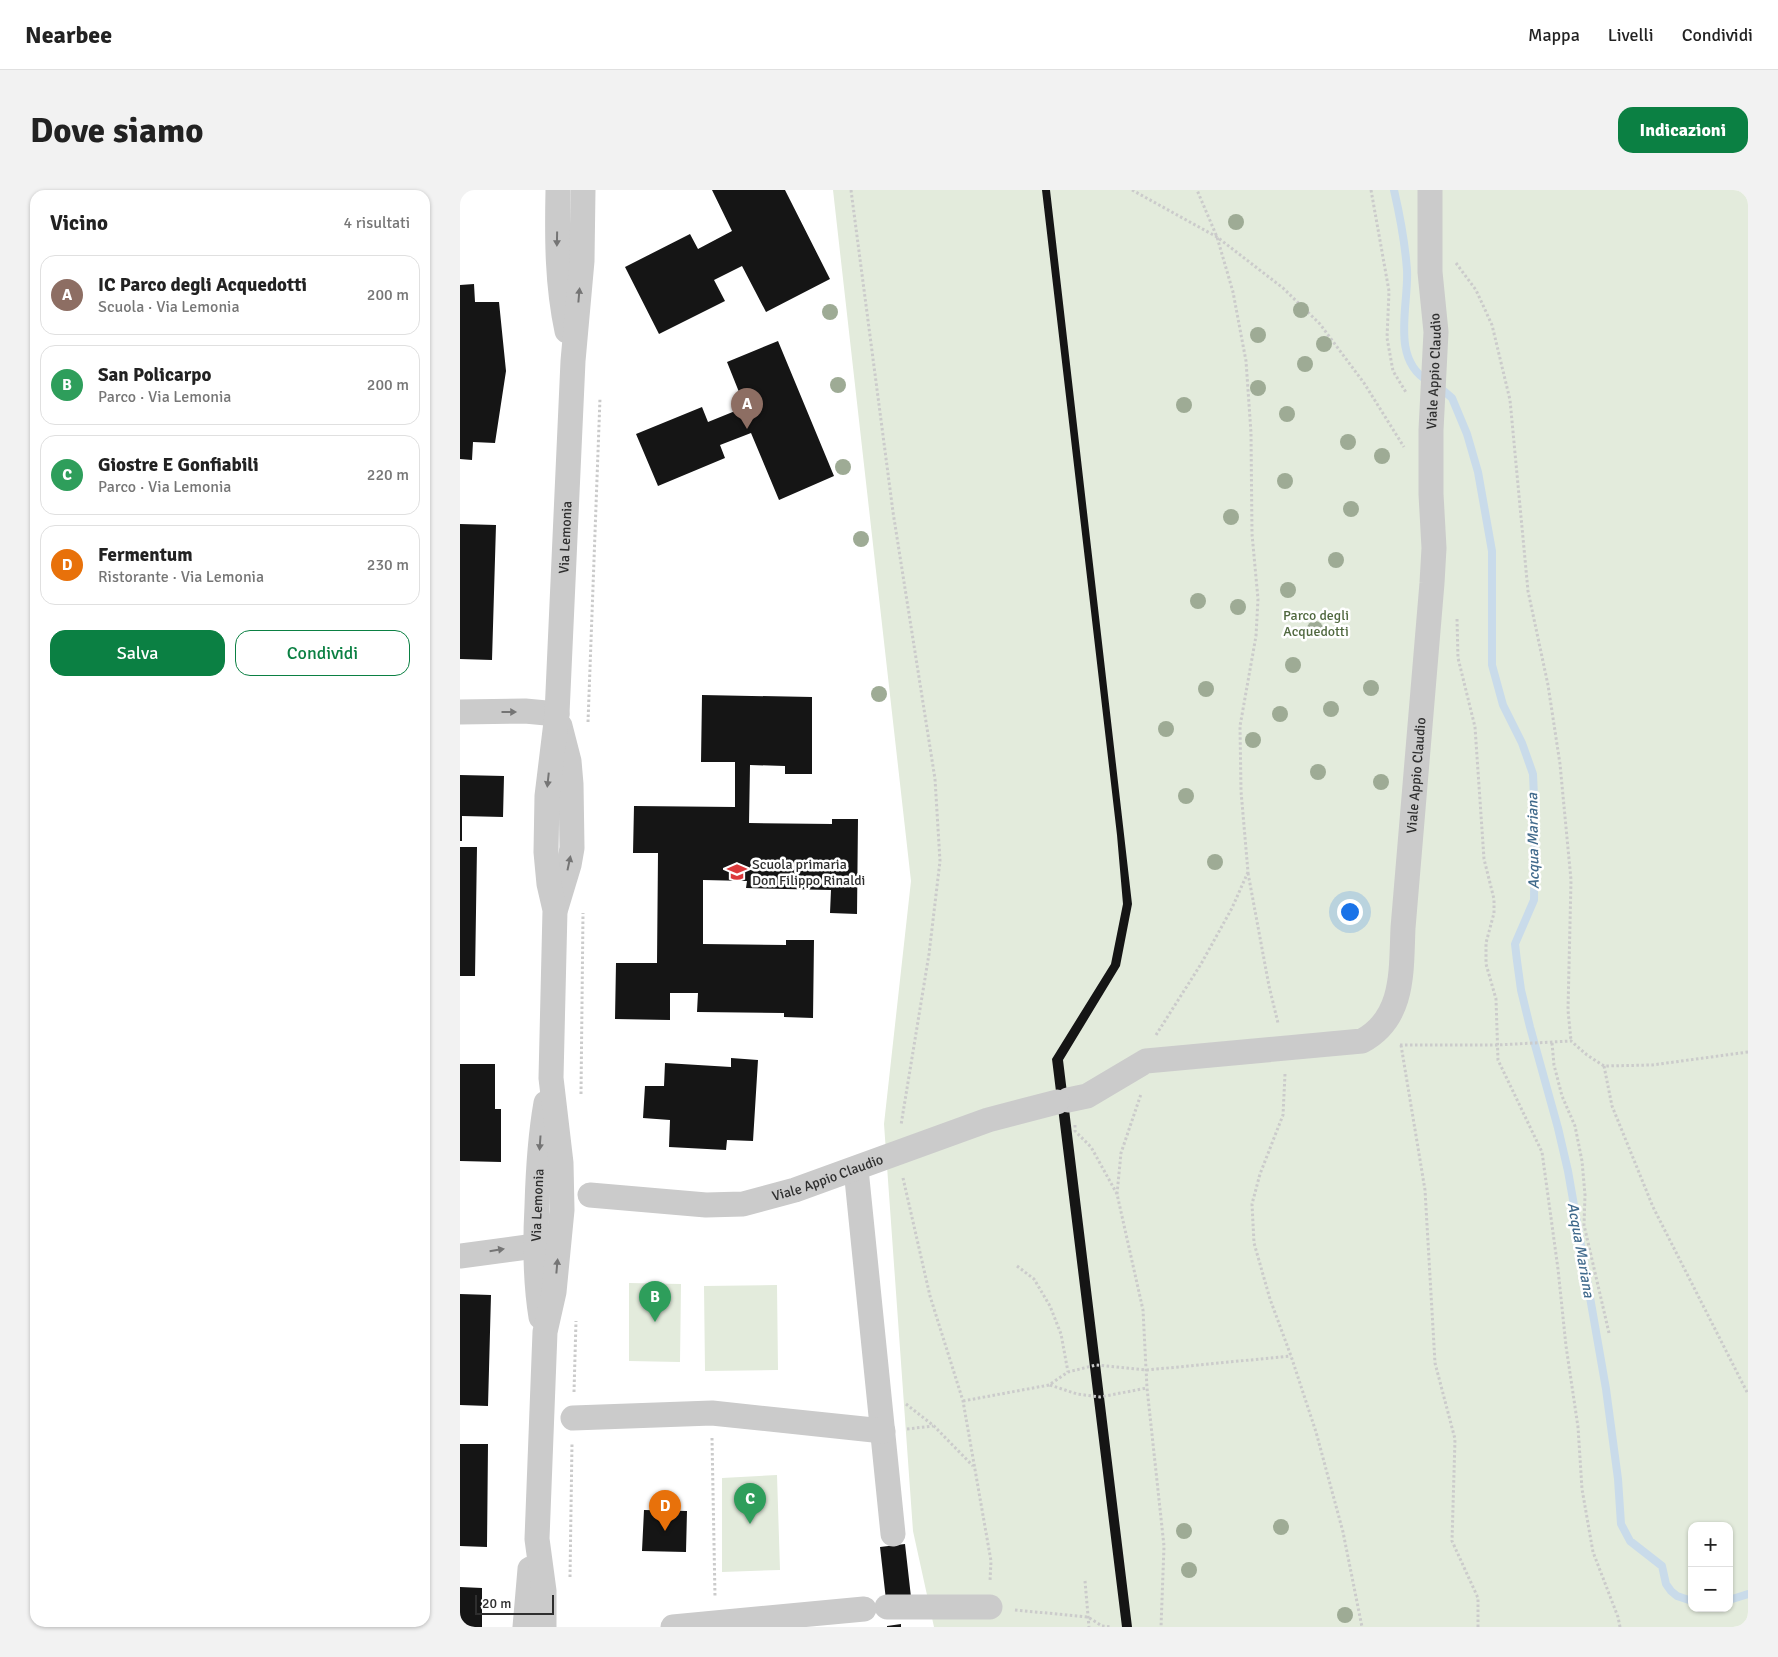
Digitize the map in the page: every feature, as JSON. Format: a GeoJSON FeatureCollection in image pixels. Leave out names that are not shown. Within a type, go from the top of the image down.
{"type":"FeatureCollection","features":[{"type":"Feature","properties":{"kind":"street","name":"Via Lemonia"},"geometry":{"type":"LineString","coordinates":[[558,190],[557,248],[559,284],[573,361]]}},
{"type":"Feature","properties":{"kind":"street","name":"Via Lemonia"},"geometry":{"type":"LineString","coordinates":[[544,1627],[544,1591],[537,1539],[545,1332],[555,1283],[562,1210],[561,1163],[551,1078],[555,910],[570,865],[573,808],[569,761],[557,714],[573,361],[582,261],[583,190]]}},
{"type":"Feature","properties":{"kind":"street","name":"Viale Appio Claudio"},"geometry":{"type":"LineString","coordinates":[[590,1195],[706,1206],[734,1205],[778,1195],[856,1169],[897,1152],[988,1120],[1087,1096],[1146,1061],[1362,1041],[1374,1034],[1386,1021],[1396,1001],[1401,977],[1404,919],[1432,599],[1434,548],[1430,494],[1431,421],[1436,332],[1430,272],[1430,190]]}},
{"type":"Feature","properties":{"kind":"street"},"geometry":{"type":"LineString","coordinates":[[460,712],[525,711],[557,714]]}},
{"type":"Feature","properties":{"kind":"street","name":"Via Lemonia"},"geometry":{"type":"LineString","coordinates":[[545,1332],[539,1302],[535,1246],[541,1132],[551,1078]]}},
{"type":"Feature","properties":{"kind":"street"},"geometry":{"type":"LineString","coordinates":[[856,1169],[892,1534]]}},
{"type":"Feature","properties":{"kind":"street"},"geometry":{"type":"LineString","coordinates":[[537,1208],[551,1206],[562,1210]]}},
{"type":"Feature","properties":{"kind":"street"},"geometry":{"type":"LineString","coordinates":[[460,1256],[535,1246]]}},
{"type":"Feature","properties":{"kind":"street"},"geometry":{"type":"LineString","coordinates":[[573,1418],[712,1413],[883,1431]]}},
{"type":"Feature","properties":{"kind":"street","name":"Via Lemonia"},"geometry":{"type":"LineString","coordinates":[[525,1627],[530,1570],[537,1539]]}},
{"type":"Feature","properties":{"kind":"street"},"geometry":{"type":"LineString","coordinates":[[673,1627],[876,1608],[990,1607]]}},
{"type":"Feature","properties":{"kind":"path"},"geometry":{"type":"LineString","coordinates":[[851,190],[893,512],[935,779],[940,861],[929,954],[897,1152],[930,1296],[963,1401],[991,1561],[990,1607],[1088,1617],[1102,1626],[1111,1627]]}},
{"type":"Feature","properties":{"kind":"path"},"geometry":{"type":"LineString","coordinates":[[1132,190],[1217,237],[1283,288],[1320,324],[1364,383],[1405,448]]}},
{"type":"Feature","properties":{"kind":"path"},"geometry":{"type":"LineString","coordinates":[[1197,190],[1217,237],[1233,292],[1246,362],[1251,433],[1252,534],[1258,599],[1256,636],[1240,726],[1241,791],[1248,872],[1269,986],[1284,1049],[1283,1116],[1260,1174],[1252,1204],[1254,1243],[1270,1299],[1316,1432],[1343,1532],[1362,1627]]}},
{"type":"Feature","properties":{"kind":"path"},"geometry":{"type":"LineString","coordinates":[[1371,190],[1389,291],[1387,338],[1393,371],[1420,417],[1431,421]]}},
{"type":"Feature","properties":{"kind":"path"},"geometry":{"type":"LineString","coordinates":[[1430,235],[1457,264],[1476,290],[1492,325],[1510,400],[1528,591],[1548,685],[1560,764],[1571,880],[1568,1010],[1571,1041],[1604,1066],[1652,1065],[1748,1052]]}},
{"type":"Feature","properties":{"kind":"path"},"geometry":{"type":"LineString","coordinates":[[594,532],[600,400]]}},
{"type":"Feature","properties":{"kind":"path"},"geometry":{"type":"LineString","coordinates":[[1457,616],[1458,658],[1476,727],[1484,859],[1494,899],[1494,913],[1486,943],[1486,964],[1496,1000],[1498,1060],[1542,1152],[1578,1427],[1582,1488],[1593,1552],[1618,1617],[1620,1627]]}},
{"type":"Feature","properties":{"kind":"path"},"geometry":{"type":"LineString","coordinates":[[1117,1194],[1120,1153],[1144,1085],[1146,1061],[1157,1033],[1201,964],[1232,908],[1248,872]]}},
{"type":"Feature","properties":{"kind":"path"},"geometry":{"type":"LineString","coordinates":[[1362,1041],[1401,1046],[1497,1045],[1571,1041]]}},
{"type":"Feature","properties":{"kind":"path"},"geometry":{"type":"LineString","coordinates":[[1552,1043],[1556,1073],[1562,1096],[1575,1126],[1582,1162],[1585,1195],[1584,1226],[1609,1333]]}},
{"type":"Feature","properties":{"kind":"path"},"geometry":{"type":"LineString","coordinates":[[1401,1046],[1425,1190],[1435,1363],[1455,1440],[1452,1541],[1478,1598],[1478,1627]]}},
{"type":"Feature","properties":{"kind":"path"},"geometry":{"type":"LineString","coordinates":[[1604,1066],[1612,1106],[1653,1207],[1748,1394]]}},
{"type":"Feature","properties":{"kind":"path"},"geometry":{"type":"LineString","coordinates":[[1066,1100],[1075,1131],[1091,1147],[1117,1194],[1143,1310],[1147,1388],[1164,1546],[1161,1627]]}},
{"type":"Feature","properties":{"kind":"path"},"geometry":{"type":"LineString","coordinates":[[1017,1266],[1034,1279],[1050,1306],[1061,1334],[1068,1372]]}},
{"type":"Feature","properties":{"kind":"path"},"geometry":{"type":"LineString","coordinates":[[963,1401],[1049,1385],[1068,1372],[1096,1365],[1147,1370],[1291,1356]]}},
{"type":"Feature","properties":{"kind":"path"},"geometry":{"type":"LineString","coordinates":[[1049,1385],[1077,1394],[1100,1397],[1147,1388]]}},
{"type":"Feature","properties":{"kind":"path"},"geometry":{"type":"LineString","coordinates":[[878,1388],[907,1404],[934,1426],[974,1466]]}},
{"type":"Feature","properties":{"kind":"path"},"geometry":{"type":"LineString","coordinates":[[712,1413],[715,1623]]}},
{"type":"Feature","properties":{"kind":"path"},"geometry":{"type":"LineString","coordinates":[[1085,1581],[1089,1627]]}},
{"type":"Feature","properties":{"kind":"green space","name":"Parco degli Acquedotti"},"geometry":{"type":"Polygon","coordinates":[[[833,190],[1748,190],[1748,1627],[934,1627],[913,1531],[884,1124],[911,881],[833,190]]]}},
{"type":"Feature","properties":{"kind":"green space"},"geometry":{"type":"Polygon","coordinates":[[[629,1283],[681,1284],[680,1362],[629,1361],[629,1283]]]}},
{"type":"Feature","properties":{"kind":"green space"},"geometry":{"type":"Polygon","coordinates":[[[777,1285],[778,1370],[705,1371],[704,1286],[777,1285]]]}},
{"type":"Feature","properties":{"kind":"green space"},"geometry":{"type":"Polygon","coordinates":[[[777,1475],[780,1570],[722,1572],[722,1478],[777,1475]]]}},
{"type":"Feature","properties":{"kind":"building"},"geometry":{"type":"Polygon","coordinates":[[[712,190],[785,190],[830,279],[766,312],[742,266],[714,280],[725,301],[659,334],[625,267],[690,234],[698,249],[732,231],[712,190]]]}},
{"type":"Feature","properties":{"kind":"building"},"geometry":{"type":"Polygon","coordinates":[[[1042,190],[1050,190],[1132,904],[1120,966],[1063,1060],[1132,1627],[1122,1627],[1052,1059],[1111,964],[1123,904],[1117,835],[1042,190]]]}},
{"type":"Feature","properties":{"kind":"building"},"geometry":{"type":"Polygon","coordinates":[[[474,284],[475,302],[499,302],[506,371],[495,443],[473,442],[472,460],[460,459],[460,285],[474,284]]]}},
{"type":"Feature","properties":{"kind":"building"},"geometry":{"type":"Polygon","coordinates":[[[778,341],[834,476],[779,500],[751,433],[720,445],[725,458],[658,486],[636,434],[702,407],[708,422],[745,407],[727,362],[778,341]]]}},
{"type":"Feature","properties":{"kind":"building"},"geometry":{"type":"Polygon","coordinates":[[[460,524],[496,525],[492,660],[460,659],[460,524]]]}},
{"type":"Feature","properties":{"kind":"building"},"geometry":{"type":"Polygon","coordinates":[[[702,695],[812,697],[812,774],[785,774],[785,766],[750,765],[749,823],[832,824],[832,819],[858,819],[857,914],[830,913],[831,890],[746,888],[747,881],[703,880],[703,944],[786,945],[786,940],[814,940],[813,1018],[784,1017],[784,1013],[697,1012],[698,993],[670,993],[670,1020],[615,1019],[616,963],[657,963],[658,853],[633,853],[634,806],[735,807],[735,762],[701,762],[702,695]]]}},
{"type":"Feature","properties":{"kind":"building"},"geometry":{"type":"Polygon","coordinates":[[[460,775],[504,776],[503,817],[462,816],[462,841],[460,841],[460,775]]]}},
{"type":"Feature","properties":{"kind":"building"},"geometry":{"type":"Polygon","coordinates":[[[460,847],[477,847],[475,976],[460,976],[460,847]]]}},
{"type":"Feature","properties":{"kind":"building"},"geometry":{"type":"Polygon","coordinates":[[[731,1058],[758,1060],[753,1141],[727,1140],[726,1150],[669,1147],[670,1120],[643,1118],[645,1086],[664,1086],[665,1063],[731,1067],[731,1058]]]}},
{"type":"Feature","properties":{"kind":"building"},"geometry":{"type":"Polygon","coordinates":[[[460,1064],[495,1064],[495,1109],[501,1109],[501,1162],[460,1161],[460,1064]]]}},
{"type":"Feature","properties":{"kind":"building"},"geometry":{"type":"Polygon","coordinates":[[[460,1294],[491,1295],[488,1406],[460,1405],[460,1294]]]}},
{"type":"Feature","properties":{"kind":"building"},"geometry":{"type":"Polygon","coordinates":[[[460,1444],[488,1444],[487,1547],[460,1546],[460,1444]]]}},
{"type":"Feature","properties":{"kind":"building"},"geometry":{"type":"Polygon","coordinates":[[[644,1510],[687,1511],[686,1552],[642,1551],[644,1510]]]}},
{"type":"Feature","properties":{"kind":"building"},"geometry":{"type":"Polygon","coordinates":[[[905,1544],[911,1597],[886,1600],[880,1547],[905,1544]]]}},
{"type":"Feature","properties":{"kind":"building"},"geometry":{"type":"Polygon","coordinates":[[[460,1587],[482,1588],[482,1627],[460,1627],[460,1587]]]}},
{"type":"Feature","properties":{"kind":"building"},"geometry":{"type":"Polygon","coordinates":[[[901,1624],[901,1627],[887,1627],[887,1626],[901,1624]]]}},
{"type":"Feature","properties":{"kind":"waterway","name":"Acqua Mariana"},"geometry":{"type":"LineString","coordinates":[[1394,190],[1407,270],[1405,345],[1409,359],[1416,371],[1428,381]]}},
{"type":"Feature","properties":{"kind":"waterway","name":"Acqua Mariana"},"geometry":{"type":"LineString","coordinates":[[1438,386],[1452,398],[1467,434],[1478,472],[1492,551],[1492,665],[1503,705],[1522,743],[1533,774],[1535,820],[1534,900],[1515,944],[1521,990],[1568,1171],[1606,1389],[1618,1479],[1621,1524],[1630,1541],[1662,1566],[1666,1584],[1671,1591],[1677,1596],[1688,1600]]}},
{"type":"Feature","properties":{"kind":"waterway","name":"Acqua Mariana"},"geometry":{"type":"LineString","coordinates":[[1733,1599],[1748,1594]]}},
{"type":"Feature","properties":{"kind":"place","name":"IC Parco degli Acquedotti"},"geometry":{"type":"Point","coordinates":[747,429]}},
{"type":"Feature","properties":{"kind":"place","name":"Scuola primaria Don Filippo Rinaldi"},"geometry":{"type":"Point","coordinates":[737,872]}},
{"type":"Feature","properties":{"kind":"place","name":"San Policarpo"},"geometry":{"type":"Point","coordinates":[655,1322]}},
{"type":"Feature","properties":{"kind":"place","name":"Giostre E Gonfiabili"},"geometry":{"type":"Point","coordinates":[750,1524]}},
{"type":"Feature","properties":{"kind":"place","name":"Fermentum"},"geometry":{"type":"Point","coordinates":[665,1531]}}]}
